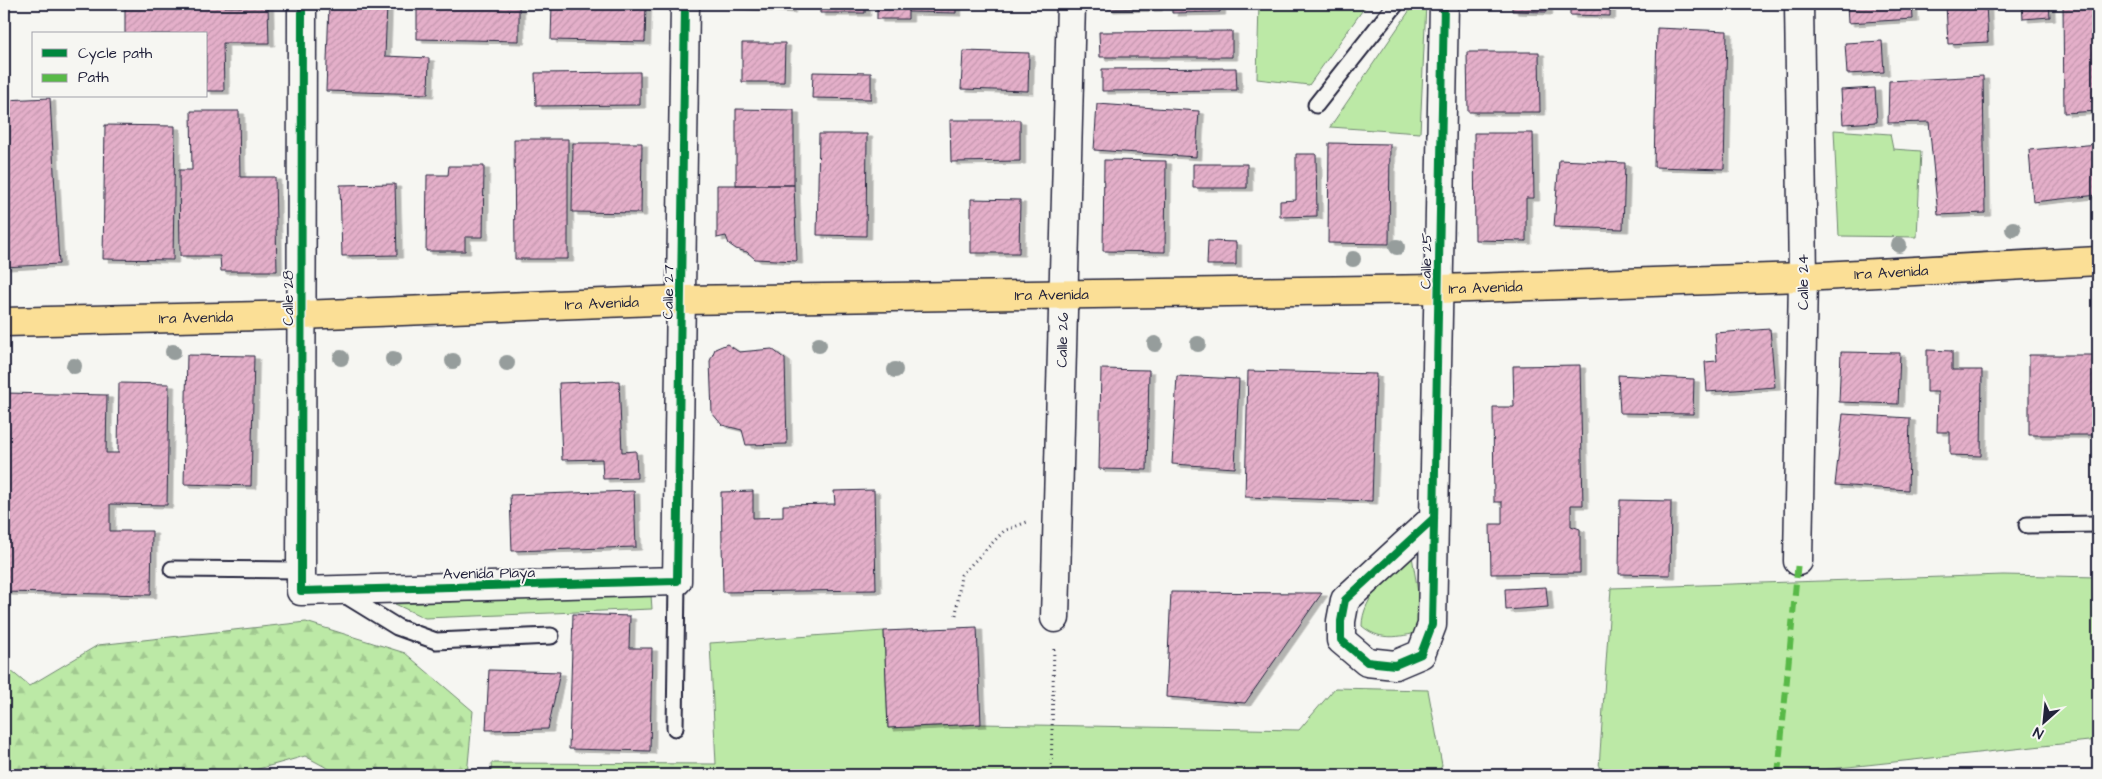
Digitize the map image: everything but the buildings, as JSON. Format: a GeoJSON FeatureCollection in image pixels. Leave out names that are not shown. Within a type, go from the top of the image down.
{"type":"FeatureCollection","features":[{"type":"Feature","properties":{"kind":"main road","name":"1ra Avenida"},"geometry":{"type":"LineString","coordinates":[[4,322],[301,315],[681,300],[1439,289],[1804,277],[2098,261]]}},
{"type":"Feature","properties":{"kind":"street","name":"Calle 28"},"geometry":{"type":"LineString","coordinates":[[301,581],[302,4]]}},
{"type":"Feature","properties":{"kind":"street","name":"Calle 27"},"geometry":{"type":"LineString","coordinates":[[677,582],[685,4]]}},
{"type":"Feature","properties":{"kind":"street","name":"Calle 26"},"geometry":{"type":"LineString","coordinates":[[1055,618],[1071,4]]}},
{"type":"Feature","properties":{"kind":"street","name":"Calle 25"},"geometry":{"type":"LineString","coordinates":[[1434,518],[1345,600],[1341,621],[1341,640],[1367,662],[1396,665],[1421,654],[1432,625],[1444,4]]}},
{"type":"Feature","properties":{"kind":"street","name":"Calle 24"},"geometry":{"type":"LineString","coordinates":[[1798,561],[1804,277],[1799,4]]}},
{"type":"Feature","properties":{"kind":"street","name":"Avenida Playa"},"geometry":{"type":"LineString","coordinates":[[301,581],[337,590],[677,582]]}},
{"type":"Feature","properties":{"kind":"lane"},"geometry":{"type":"LineString","coordinates":[[1316,105],[1396,4]]}},
{"type":"Feature","properties":{"kind":"lane"},"geometry":{"type":"LineString","coordinates":[[2027,525],[2098,524]]}},
{"type":"Feature","properties":{"kind":"lane"},"geometry":{"type":"LineString","coordinates":[[172,569],[301,581]]}},
{"type":"Feature","properties":{"kind":"lane"},"geometry":{"type":"LineString","coordinates":[[675,728],[677,582]]}},
{"type":"Feature","properties":{"kind":"lane"},"geometry":{"type":"LineString","coordinates":[[337,590],[397,627],[436,641],[551,636]]}},
{"type":"Feature","properties":{"kind":"path"},"geometry":{"type":"LineString","coordinates":[[956,615],[960,575],[1004,530],[1058,512]]}},
{"type":"Feature","properties":{"kind":"path"},"geometry":{"type":"LineString","coordinates":[[1051,775],[1055,618]]}},
{"type":"Feature","properties":{"kind":"green space"},"geometry":{"type":"Polygon","coordinates":[[[1259,4],[1367,4],[1309,85],[1257,79],[1259,4]]]}},
{"type":"Feature","properties":{"kind":"green space"},"geometry":{"type":"Polygon","coordinates":[[[1414,4],[1426,4],[1420,133],[1330,127],[1414,4]]]}},
{"type":"Feature","properties":{"kind":"green space"},"geometry":{"type":"Polygon","coordinates":[[[1834,130],[1890,134],[1893,149],[1921,151],[1917,237],[1839,236],[1834,130]]]}},
{"type":"Feature","properties":{"kind":"green space"},"geometry":{"type":"Polygon","coordinates":[[[1411,550],[1422,617],[1416,633],[1394,637],[1374,634],[1362,626],[1363,615],[1367,605],[1379,585],[1411,550]]]}},
{"type":"Feature","properties":{"kind":"green space"},"geometry":{"type":"Polygon","coordinates":[[[2003,575],[2098,577],[2098,740],[1774,775],[1599,768],[1611,588],[2003,575]]]}},
{"type":"Feature","properties":{"kind":"green space"},"geometry":{"type":"Polygon","coordinates":[[[651,595],[652,609],[425,618],[395,604],[651,595]]]}},
{"type":"Feature","properties":{"kind":"green space"},"geometry":{"type":"Polygon","coordinates":[[[306,622],[405,653],[473,711],[467,775],[340,775],[305,756],[237,775],[4,775],[4,665],[29,686],[98,645],[306,622]]]}},
{"type":"Feature","properties":{"kind":"green space"},"geometry":{"type":"Polygon","coordinates":[[[884,631],[888,728],[981,724],[1299,730],[1335,688],[1428,690],[1442,765],[1438,775],[492,775],[491,763],[716,764],[710,643],[884,631]]]}},
{"type":"Feature","properties":{"kind":"marked path"},"geometry":{"type":"LineString","coordinates":[[1778,775],[1798,561]]}},
{"type":"Feature","properties":{"kind":"cycle path"},"geometry":{"type":"LineString","coordinates":[[302,4],[301,591],[677,581],[685,4]]}},
{"type":"Feature","properties":{"kind":"cycle path"},"geometry":{"type":"LineString","coordinates":[[1434,518],[1345,600],[1341,621],[1341,640],[1367,662],[1395,665],[1421,654],[1432,625],[1444,4]]}}]}
